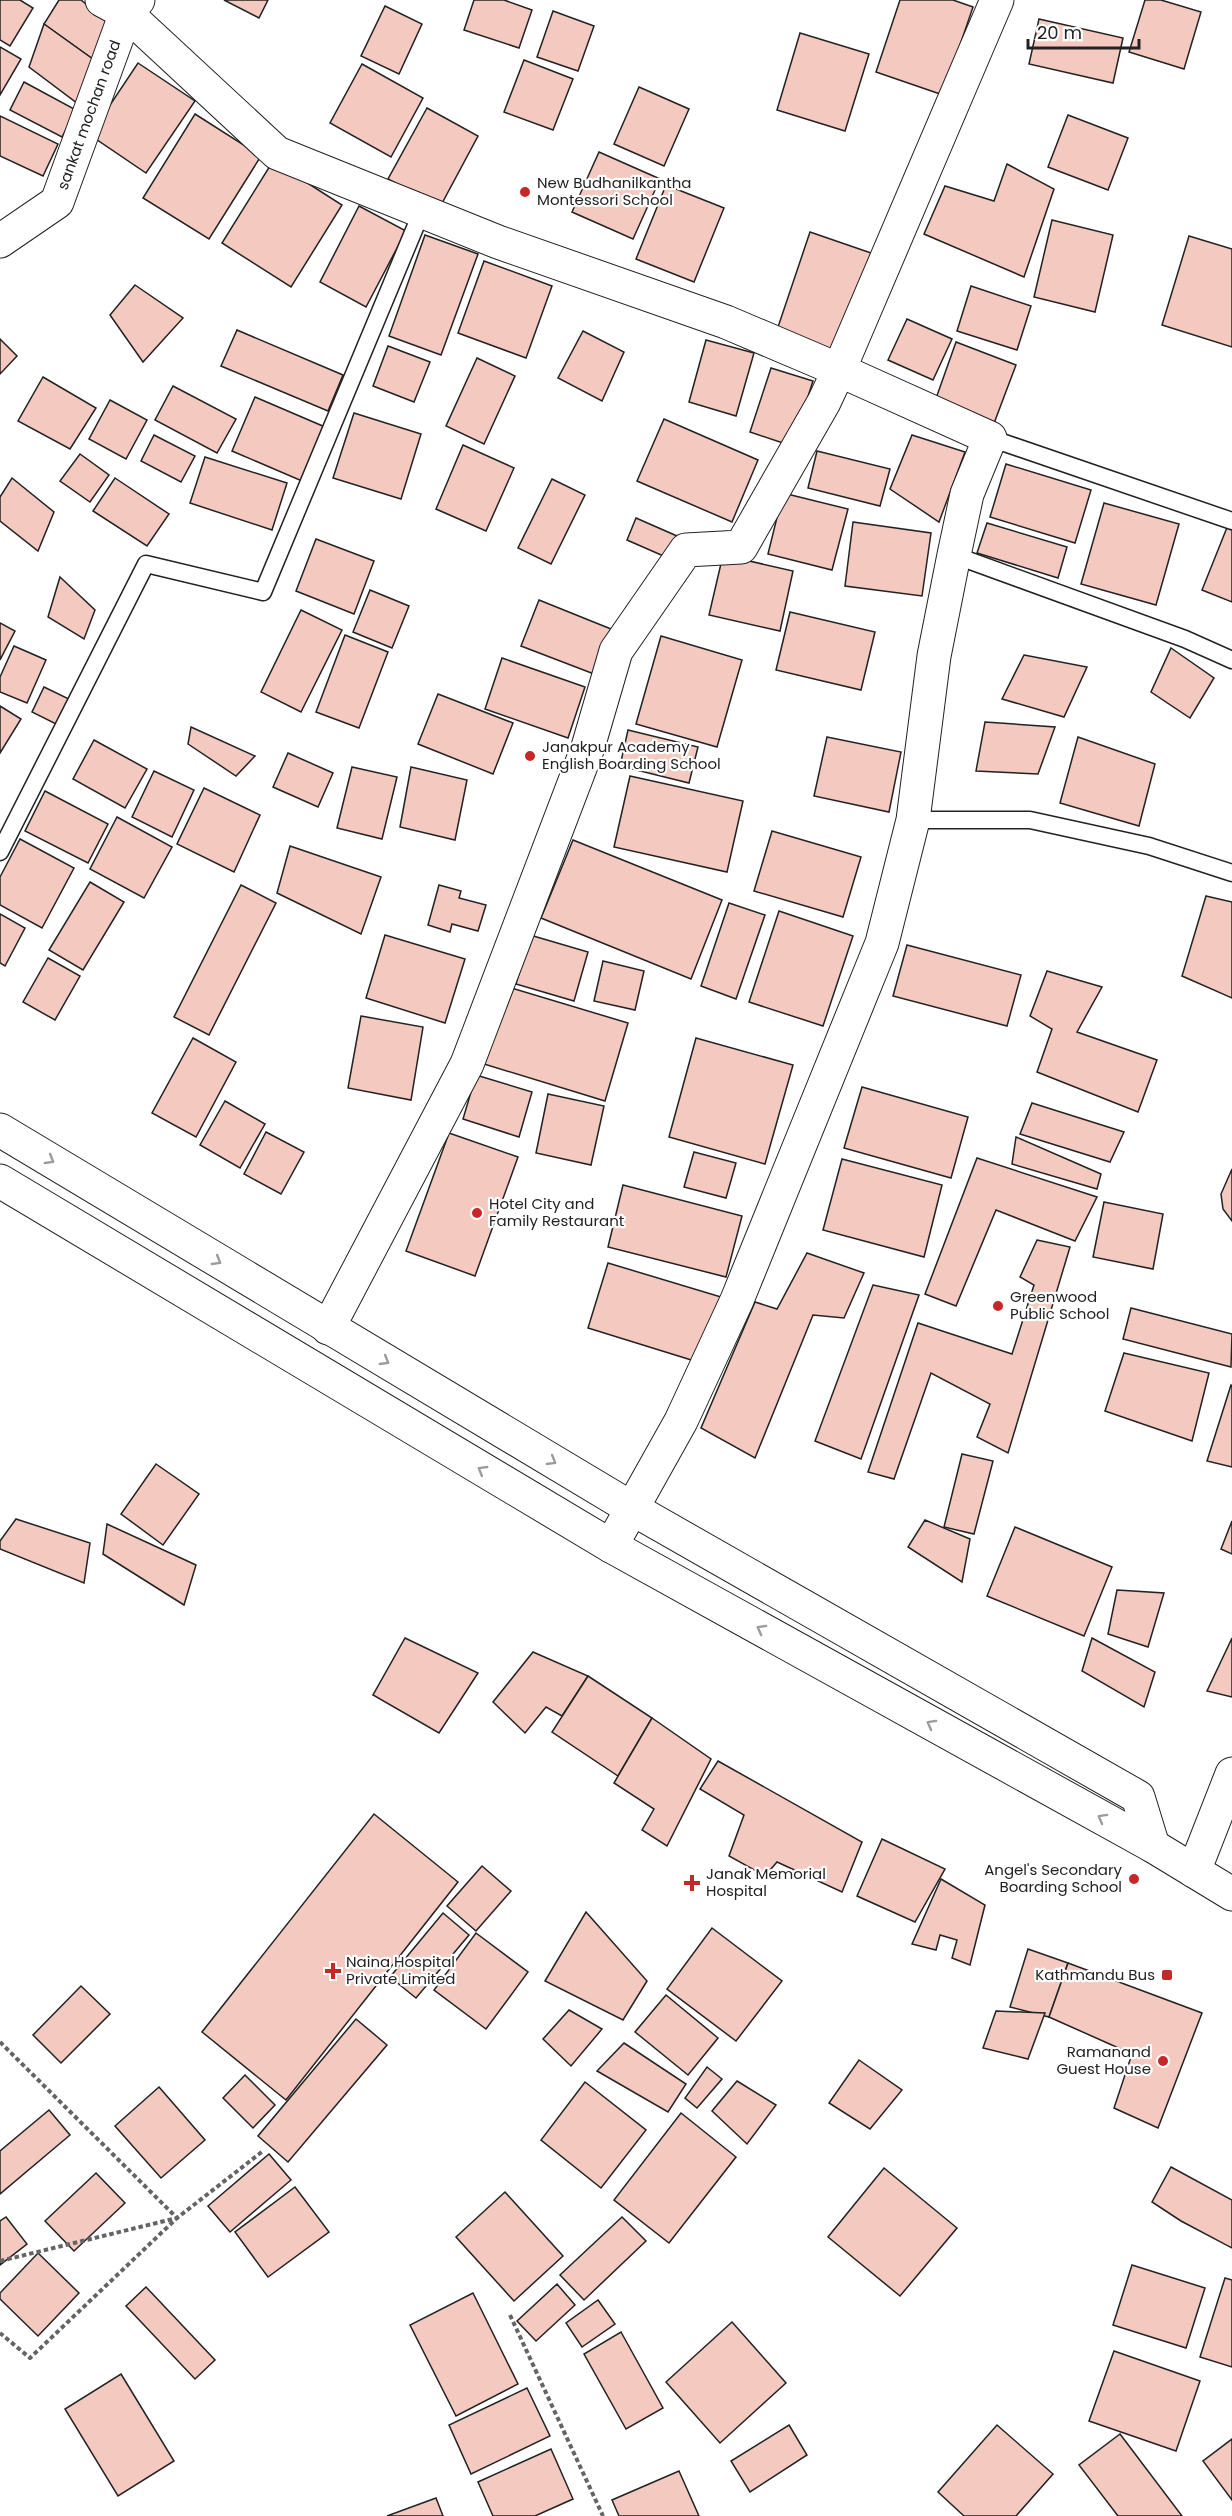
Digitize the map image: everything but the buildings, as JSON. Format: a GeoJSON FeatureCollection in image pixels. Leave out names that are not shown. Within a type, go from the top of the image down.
{"type":"FeatureCollection","features":[{"type":"Feature","properties":{"kind":"main road"},"geometry":{"type":"LineString","coordinates":[[328,1328],[467,1064],[588,747],[616,651],[686,550],[741,547],[824,402],[839,370],[997,0]]}},
{"type":"Feature","properties":{"kind":"main road"},"geometry":{"type":"LineString","coordinates":[[122,4],[278,153],[498,242],[726,322],[990,438],[967,494],[934,656],[913,820],[882,943],[737,1299],[681,1421],[611,1546]]}},
{"type":"Feature","properties":{"kind":"main road","name":"sankat mochan road"},"geometry":{"type":"LineString","coordinates":[[0,241],[57,202],[122,4]]}},
{"type":"Feature","properties":{"kind":"main road"},"geometry":{"type":"LineString","coordinates":[[0,1130],[631,1508],[1138,1797],[1153,1846]]}},
{"type":"Feature","properties":{"kind":"main road"},"geometry":{"type":"LineString","coordinates":[[0,1181],[611,1546],[1153,1846],[1232,1894]]}},
{"type":"Feature","properties":{"kind":"main road"},"geometry":{"type":"LineString","coordinates":[[1194,1871],[1232,1774]]}},
{"type":"Feature","properties":{"kind":"lane"},"geometry":{"type":"LineString","coordinates":[[0,852],[146,564],[263,592],[422,211]]}},
{"type":"Feature","properties":{"kind":"lane"},"geometry":{"type":"LineString","coordinates":[[990,438],[1232,521]]}},
{"type":"Feature","properties":{"kind":"lane"},"geometry":{"type":"LineString","coordinates":[[954,555],[1185,639],[1232,660]]}},
{"type":"Feature","properties":{"kind":"lane"},"geometry":{"type":"LineString","coordinates":[[913,820],[1030,820],[1149,846],[1232,873]]}},
{"type":"Feature","properties":{"kind":"path"},"geometry":{"type":"LineString","coordinates":[[0,2042],[177,2218]]}},
{"type":"Feature","properties":{"kind":"path"},"geometry":{"type":"LineString","coordinates":[[0,2333],[30,2358],[177,2218],[263,2151]]}},
{"type":"Feature","properties":{"kind":"path"},"geometry":{"type":"LineString","coordinates":[[0,2261],[177,2218]]}},
{"type":"Feature","properties":{"kind":"path"},"geometry":{"type":"LineString","coordinates":[[510,2315],[603,2516]]}},
{"type":"Feature","properties":{"kind":"place","name":"New Budhanilkantha Montessori School"},"geometry":{"type":"Point","coordinates":[525,192]}},
{"type":"Feature","properties":{"kind":"place","name":"Janakpur Academy English Boarding School"},"geometry":{"type":"Point","coordinates":[530,756]}},
{"type":"Feature","properties":{"kind":"place","name":"Hotel City and Family Restaurant"},"geometry":{"type":"Point","coordinates":[477,1213]}},
{"type":"Feature","properties":{"kind":"place","name":"Greenwood Public School"},"geometry":{"type":"Point","coordinates":[998,1306]}},
{"type":"Feature","properties":{"kind":"place","name":"Angel's Secondary Boarding School"},"geometry":{"type":"Point","coordinates":[1134,1879]}},
{"type":"Feature","properties":{"kind":"place","name":"Janak Memorial Hospital"},"geometry":{"type":"Point","coordinates":[692,1883]}},
{"type":"Feature","properties":{"kind":"place","name":"Naina Hospital Private Limited"},"geometry":{"type":"Point","coordinates":[333,1971]}},
{"type":"Feature","properties":{"kind":"place","name":"Kathmandu Bus"},"geometry":{"type":"Point","coordinates":[1167,1975]}},
{"type":"Feature","properties":{"kind":"place","name":"Ramanand Guest House"},"geometry":{"type":"Point","coordinates":[1163,2061]}}]}
